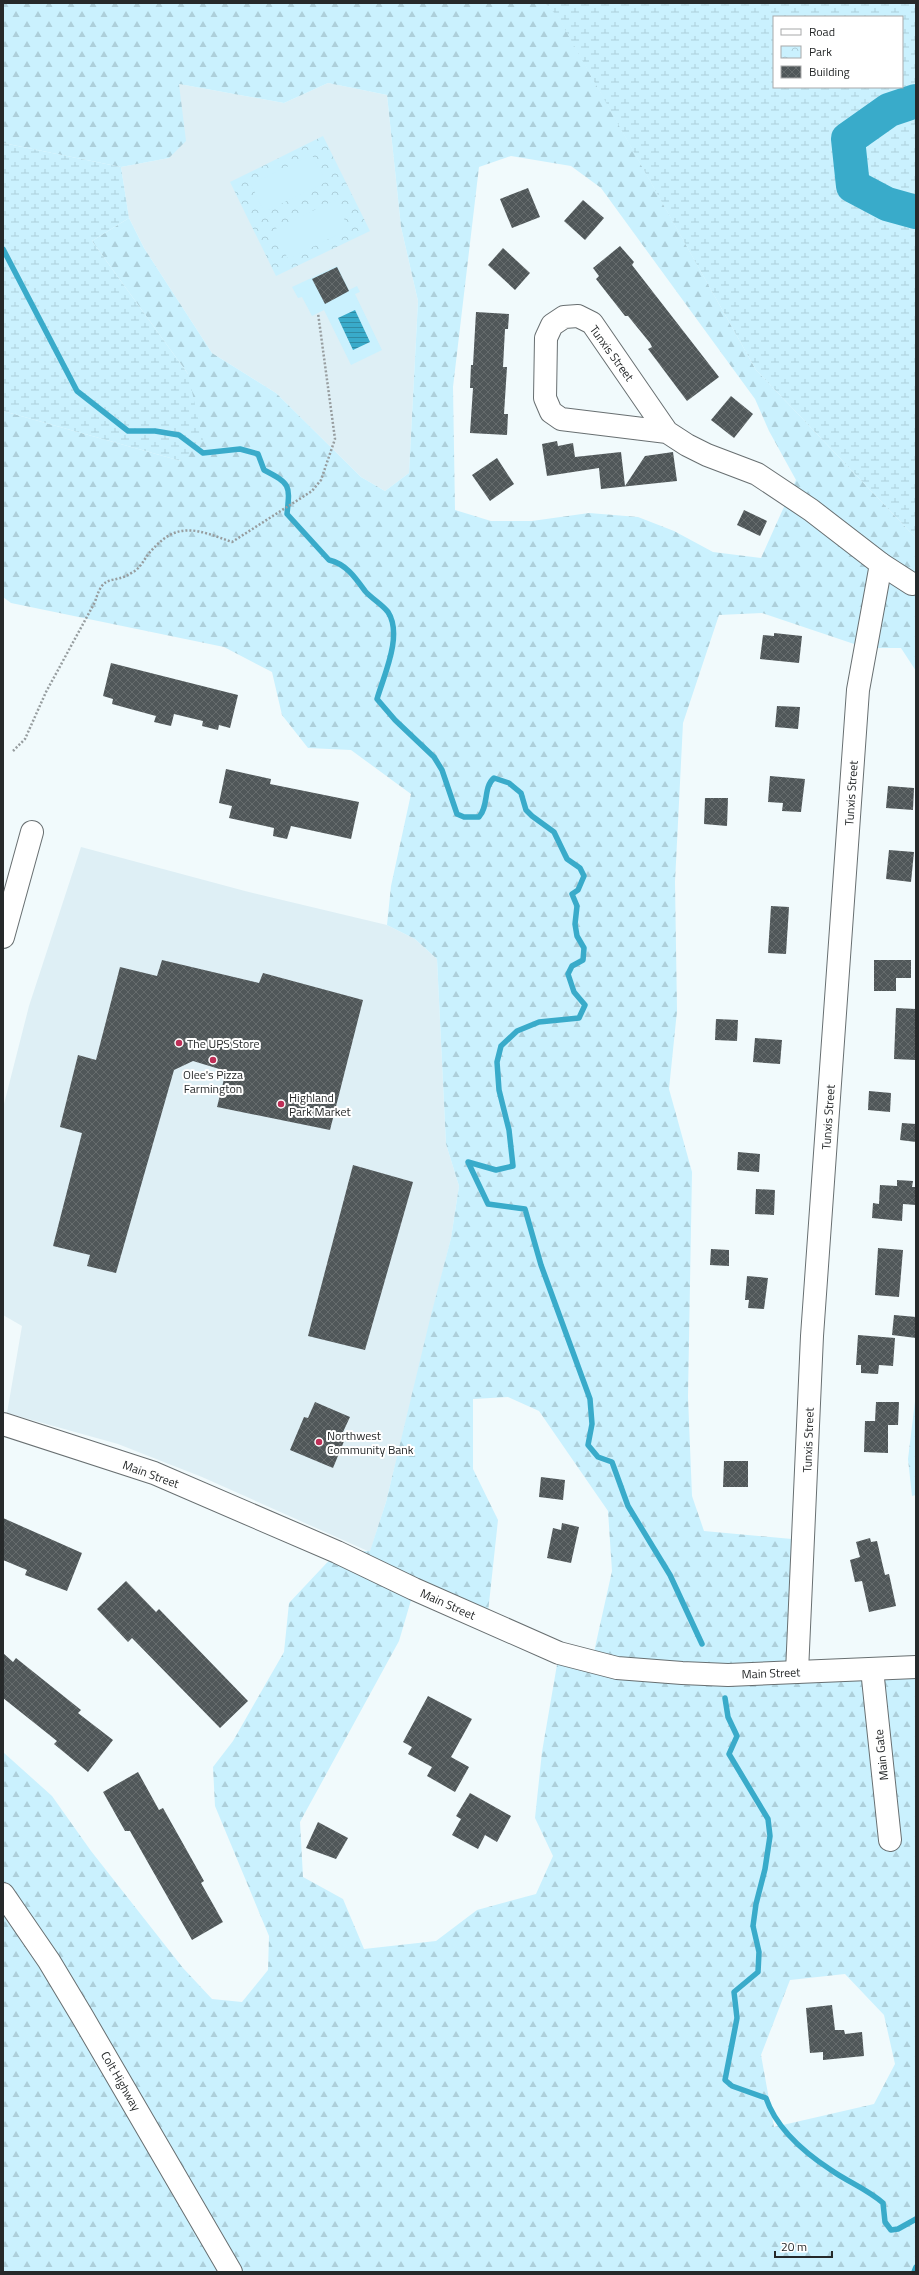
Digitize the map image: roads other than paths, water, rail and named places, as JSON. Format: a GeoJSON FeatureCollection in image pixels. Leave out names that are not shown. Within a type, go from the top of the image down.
{"type":"FeatureCollection","features":[{"type":"Feature","properties":{"kind":"main road","name":"Tunxis Street"},"geometry":{"type":"LineString","coordinates":[[667,432],[561,419],[550,412],[545,398],[546,338],[552,325],[564,317],[578,316],[592,323],[667,432],[706,455],[757,474],[811,510],[880,564],[912,584]]}},
{"type":"Feature","properties":{"kind":"main road","name":"Tunxis Street"},"geometry":{"type":"LineString","coordinates":[[797,1672],[812,1336],[858,690],[880,564]]}},
{"type":"Feature","properties":{"kind":"main road"},"geometry":{"type":"LineString","coordinates":[[3,937],[32,832]]}},
{"type":"Feature","properties":{"kind":"main road","name":"Main Street"},"geometry":{"type":"LineString","coordinates":[[3,1424],[154,1473],[336,1552],[559,1654],[617,1668],[728,1675],[916,1667]]}},
{"type":"Feature","properties":{"kind":"main road","name":"Main Gate"},"geometry":{"type":"LineString","coordinates":[[872,1669],[890,1840]]}},
{"type":"Feature","properties":{"kind":"main road","name":"Colt Highway"},"geometry":{"type":"LineString","coordinates":[[3,1894],[49,1961],[231,2272]]}},
{"type":"Feature","properties":{"kind":"water"},"geometry":{"type":"Polygon","coordinates":[[[355,310],[370,342],[353,350],[338,318],[355,310]]]}},
{"type":"Feature","properties":{"kind":"waterway"},"geometry":{"type":"LineString","coordinates":[[916,101],[889,110],[848,139],[853,186],[887,204],[916,212]]}},
{"type":"Feature","properties":{"kind":"waterway"},"geometry":{"type":"LineString","coordinates":[[3,249],[77,391],[128,431],[155,431],[179,435],[203,453],[240,449],[258,454],[264,470],[284,482],[288,491],[287,514],[329,560],[335,562],[350,572],[365,591],[388,612],[392,621],[394,632],[393,643],[388,667],[377,699],[395,720],[434,757],[442,770],[457,814],[464,817],[479,817],[484,808],[488,786],[494,778],[509,783],[521,793],[526,810],[554,832],[567,859],[580,868],[584,876],[578,890],[572,894],[577,906],[575,924],[577,936],[584,948],[583,960],[572,966],[568,974],[574,992],[585,1005],[579,1018],[539,1022],[517,1031],[501,1046],[497,1062],[499,1090],[509,1130],[513,1166],[496,1170],[468,1162],[488,1204],[525,1209],[541,1265],[590,1399],[592,1424],[588,1445],[598,1457],[612,1462],[628,1506],[670,1575],[702,1644]]}},
{"type":"Feature","properties":{"kind":"waterway"},"geometry":{"type":"LineString","coordinates":[[725,1698],[728,1717],[737,1736],[729,1754],[768,1819],[770,1836],[765,1869],[756,1904],[753,1926],[759,1952],[758,1972],[734,1992],[737,2018],[725,2080],[732,2086],[766,2098],[777,2120],[792,2139],[802,2148],[831,2170],[883,2203],[885,2222],[891,2230],[898,2229],[916,2219]]}},
{"type":"Feature","properties":{"kind":"waterway"},"geometry":{"type":"LineString","coordinates":[[914,2272],[916,2267]]}},
{"type":"Feature","properties":{"kind":"place","name":"The UPS Store"},"geometry":{"type":"Point","coordinates":[179,1043]}},
{"type":"Feature","properties":{"kind":"place","name":"Olee's Pizza Farmington"},"geometry":{"type":"Point","coordinates":[213,1060]}},
{"type":"Feature","properties":{"kind":"place","name":"Highland Park Market"},"geometry":{"type":"Point","coordinates":[281,1104]}},
{"type":"Feature","properties":{"kind":"place","name":"Northwest Community Bank"},"geometry":{"type":"Point","coordinates":[319,1442]}}]}
